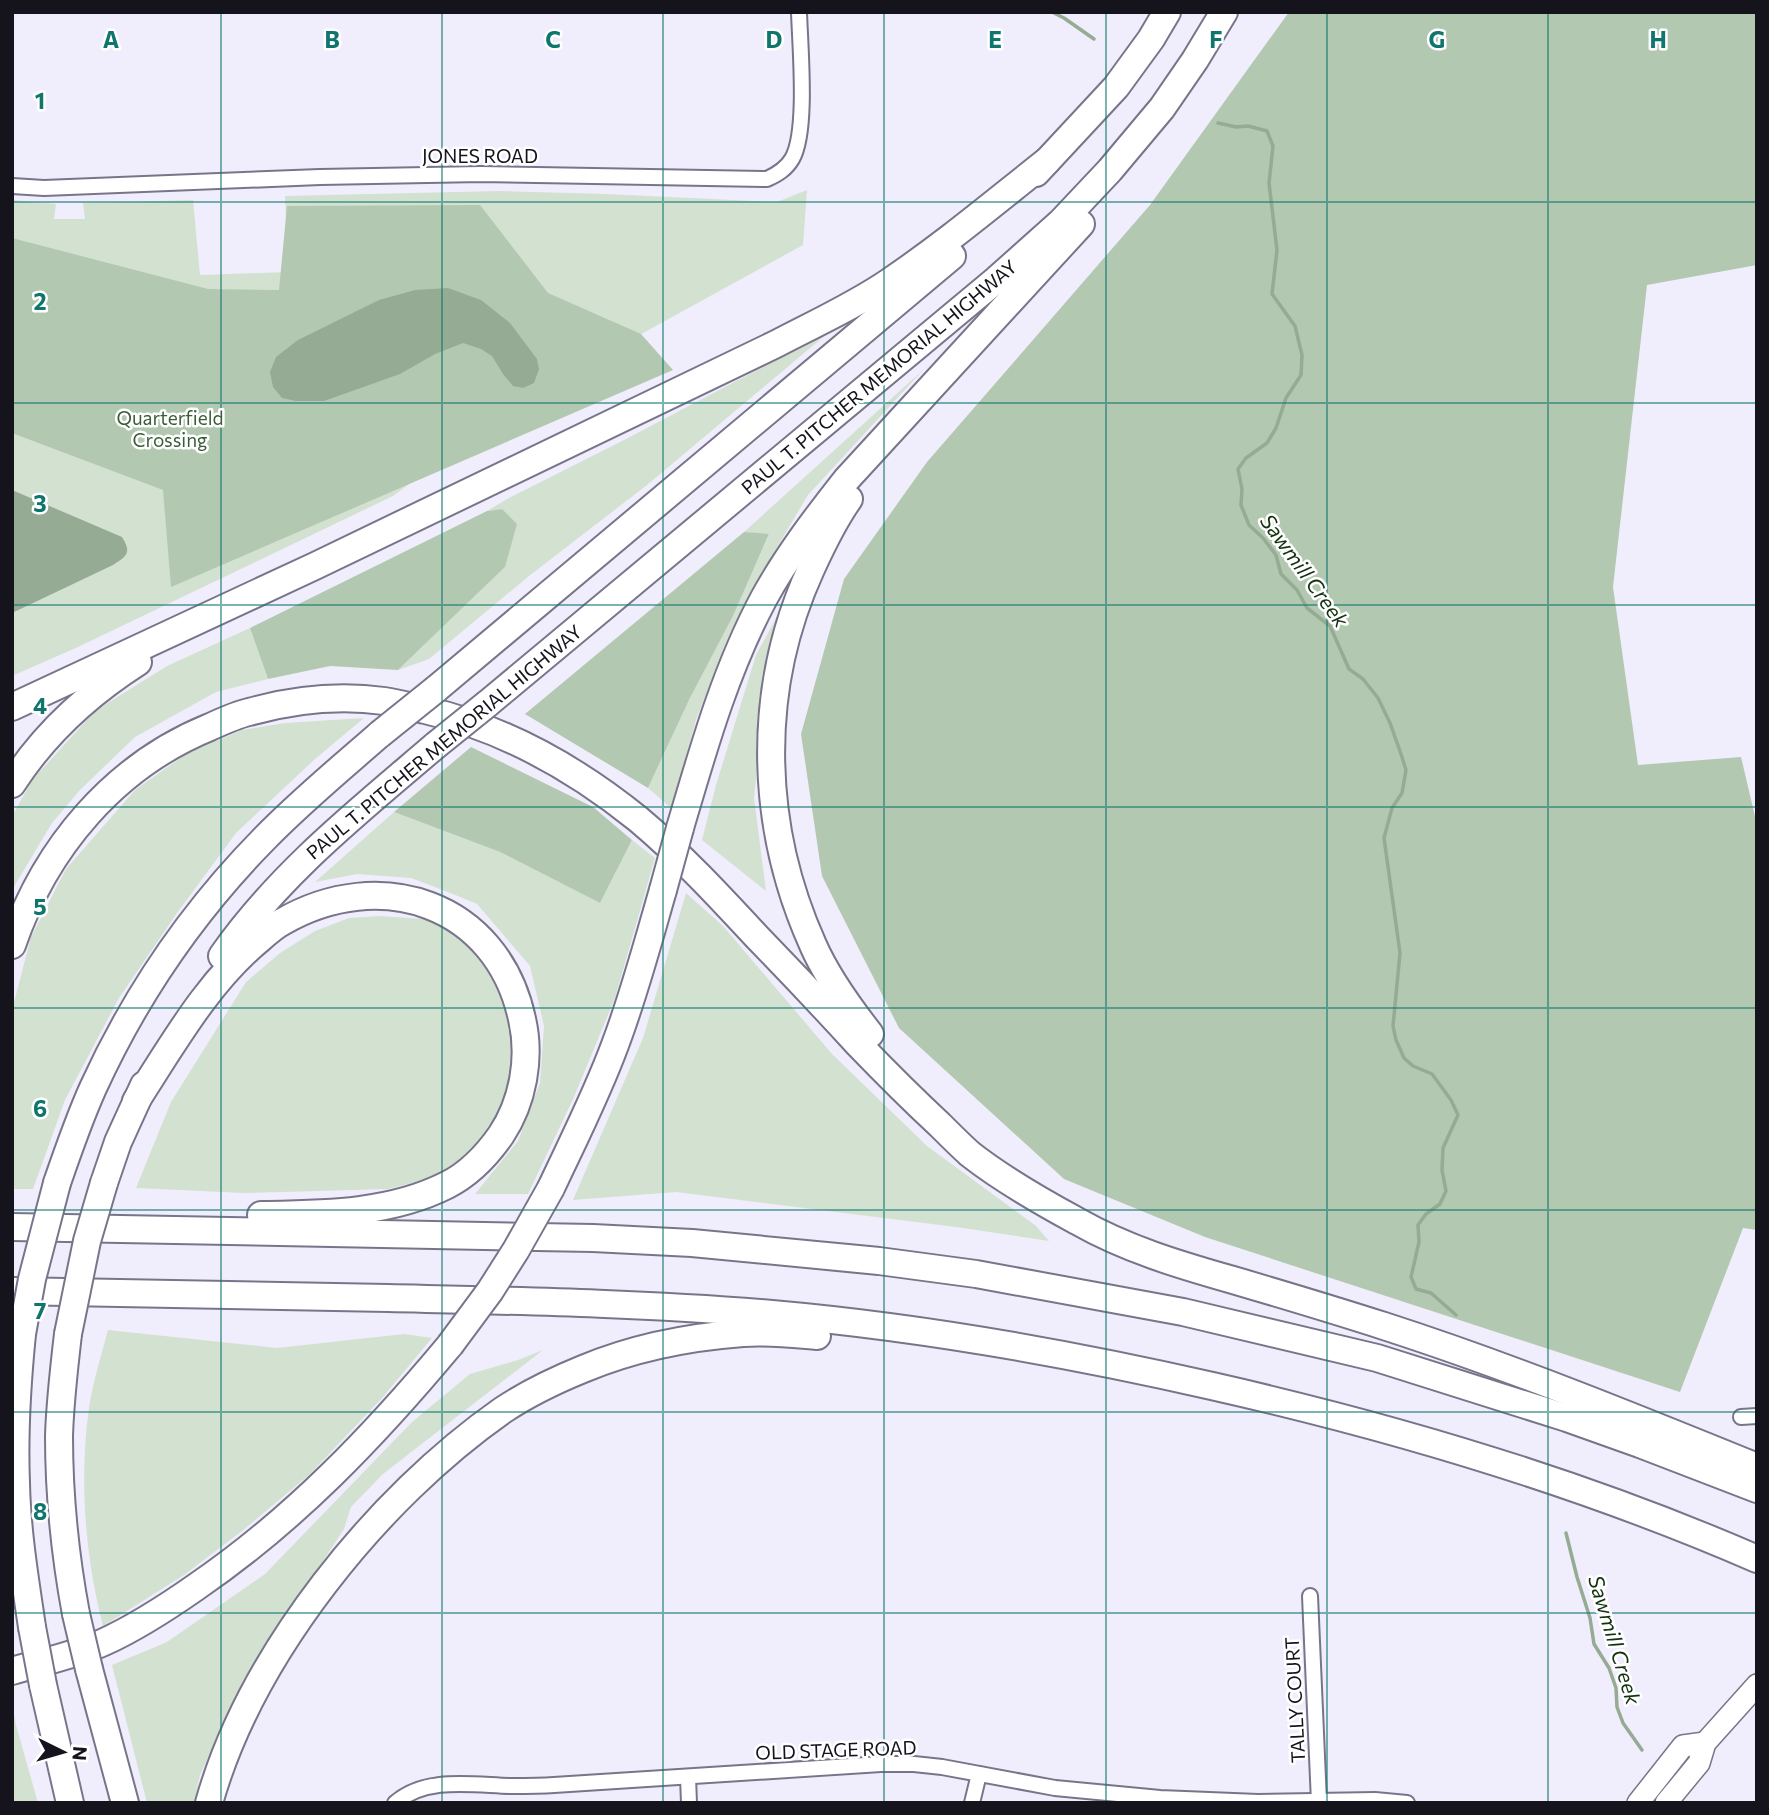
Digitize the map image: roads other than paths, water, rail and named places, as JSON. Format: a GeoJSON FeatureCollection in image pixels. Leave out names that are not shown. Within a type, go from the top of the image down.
{"type":"FeatureCollection","features":[{"type":"Feature","properties":{"kind":"highway"},"geometry":{"type":"LineString","coordinates":[[29,1628],[16,1485],[17,1388],[22,1334],[32,1279],[57,1183],[93,1087],[125,1026],[187,928],[232,873],[301,803],[1006,208],[1046,161],[1116,88],[1167,12]]}},
{"type":"Feature","properties":{"kind":"highway"},"geometry":{"type":"LineString","coordinates":[[12,1671],[102,1643],[153,1616],[220,1571],[271,1531],[322,1486],[375,1433],[450,1345],[490,1291],[551,1188],[616,1045],[717,704],[741,643],[764,598],[790,556],[839,489],[1122,179],[1171,112],[1223,15]]}},
{"type":"Feature","properties":{"kind":"highway","name":"PAUL T. PITCHER MEMORIAL HIGHWAY"},"geometry":{"type":"LineString","coordinates":[[125,1803],[76,1614],[65,1546],[60,1469],[62,1386],[68,1334],[87,1241],[104,1183],[118,1142],[166,1040],[227,949],[304,860],[340,827],[996,280],[1061,222],[1110,170],[1162,108],[1223,15]]}},
{"type":"Feature","properties":{"kind":"highway"},"geometry":{"type":"LineString","coordinates":[[12,707],[315,566],[834,314],[887,283],[955,235],[1046,161]]}},
{"type":"Feature","properties":{"kind":"highway"},"geometry":{"type":"LineString","coordinates":[[930,388],[843,508],[801,589],[786,635],[777,676],[771,720],[771,764],[775,816],[783,862],[813,947],[843,1000],[970,1153]]}},
{"type":"Feature","properties":{"kind":"highway"},"geometry":{"type":"LineString","coordinates":[[12,784],[46,738],[109,681],[152,654],[315,566]]}},
{"type":"Feature","properties":{"kind":"highway"},"geometry":{"type":"LineString","coordinates":[[12,945],[22,917],[45,870],[73,829],[100,799],[146,761],[198,732],[244,712],[296,702],[343,698],[387,701],[443,714],[493,730],[545,757],[588,783],[638,820],[698,874],[898,1086],[970,1153],[1021,1189],[1083,1225],[1140,1251],[1190,1268],[1384,1326],[1473,1356],[1576,1393],[1757,1467]]}},
{"type":"Feature","properties":{"kind":"highway"},"geometry":{"type":"LineString","coordinates":[[12,1220],[347,1211],[418,1197],[449,1184],[471,1169],[508,1125],[519,1099],[525,1068],[526,1037],[519,1006],[506,974],[490,949],[466,925],[419,902],[390,896],[362,895],[336,899],[309,908],[280,923],[253,944],[229,968],[182,1028],[136,1101]]}},
{"type":"Feature","properties":{"kind":"highway"},"geometry":{"type":"LineString","coordinates":[[12,1227],[606,1238],[692,1242],[976,1274],[1183,1312],[1377,1358],[1567,1418],[1757,1489]]}},
{"type":"Feature","properties":{"kind":"highway"},"geometry":{"type":"LineString","coordinates":[[12,1292],[588,1302],[684,1307],[869,1324],[965,1337],[1169,1376],[1361,1422],[1447,1447],[1617,1503],[1757,1559]]}},
{"type":"Feature","properties":{"kind":"highway"},"geometry":{"type":"LineString","coordinates":[[12,1301],[205,1295]]}},
{"type":"Feature","properties":{"kind":"highway"},"geometry":{"type":"LineString","coordinates":[[209,1803],[232,1736],[253,1694],[313,1600],[342,1562],[390,1506],[461,1441],[505,1409],[536,1392],[585,1368],[660,1345],[745,1333],[1039,1350]]}},
{"type":"Feature","properties":{"kind":"highway"},"geometry":{"type":"LineString","coordinates":[[12,1574],[29,1628],[70,1803]]}},
{"type":"Feature","properties":{"kind":"street","name":"JONES ROAD"},"geometry":{"type":"LineString","coordinates":[[12,186],[44,188],[320,177],[481,174],[767,178],[787,167],[798,147],[802,90],[799,12]]}},
{"type":"Feature","properties":{"kind":"street"},"geometry":{"type":"LineString","coordinates":[[1741,1417],[1757,1416]]}},
{"type":"Feature","properties":{"kind":"street","name":"TALLY COURT"},"geometry":{"type":"LineString","coordinates":[[1310,1595],[1319,1802]]}},
{"type":"Feature","properties":{"kind":"street"},"geometry":{"type":"LineString","coordinates":[[1666,1803],[1699,1763],[1705,1743],[1757,1685]]}},
{"type":"Feature","properties":{"kind":"street"},"geometry":{"type":"LineString","coordinates":[[1638,1803],[1683,1746],[1705,1743]]}},
{"type":"Feature","properties":{"kind":"street","name":"OLD STAGE ROAD"},"geometry":{"type":"LineString","coordinates":[[395,1803],[402,1796],[426,1787],[449,1784],[554,1785],[914,1764],[1055,1788],[1160,1801],[1375,1800],[1407,1803]]}},
{"type":"Feature","properties":{"kind":"street"},"geometry":{"type":"LineString","coordinates":[[972,1803],[979,1774]]}},
{"type":"Feature","properties":{"kind":"street"},"geometry":{"type":"LineString","coordinates":[[688,1777],[689,1803]]}},
{"type":"Feature","properties":{"kind":"waterway","name":"Sawmill Creek"},"geometry":{"type":"LineString","coordinates":[[1052,12],[1094,39]]}},
{"type":"Feature","properties":{"kind":"waterway","name":"Sawmill Creek"},"geometry":{"type":"LineString","coordinates":[[1218,123],[1267,131],[1273,146],[1269,183],[1277,250],[1272,294],[1295,326],[1302,355],[1301,375],[1286,398],[1276,428],[1267,443],[1246,458],[1238,469],[1242,489],[1241,505],[1249,525],[1276,555],[1281,574],[1297,590],[1307,608],[1330,626],[1349,669],[1363,679],[1378,698],[1390,723],[1406,770],[1402,793],[1392,808],[1384,838],[1400,953],[1393,1026],[1404,1058],[1413,1066],[1432,1074],[1451,1100],[1458,1115],[1443,1148],[1442,1170],[1446,1191],[1440,1204],[1426,1214],[1418,1225],[1419,1242],[1411,1277],[1416,1289],[1431,1293],[1456,1315]]}},
{"type":"Feature","properties":{"kind":"waterway","name":"Sawmill Creek"},"geometry":{"type":"LineString","coordinates":[[1566,1533],[1590,1618],[1594,1644],[1609,1668],[1623,1723],[1642,1750]]}},
{"type":"Feature","properties":{"kind":"park label","name":"Quarterfield Crossing"},"geometry":{"type":"Point","coordinates":[170,429]}}]}
